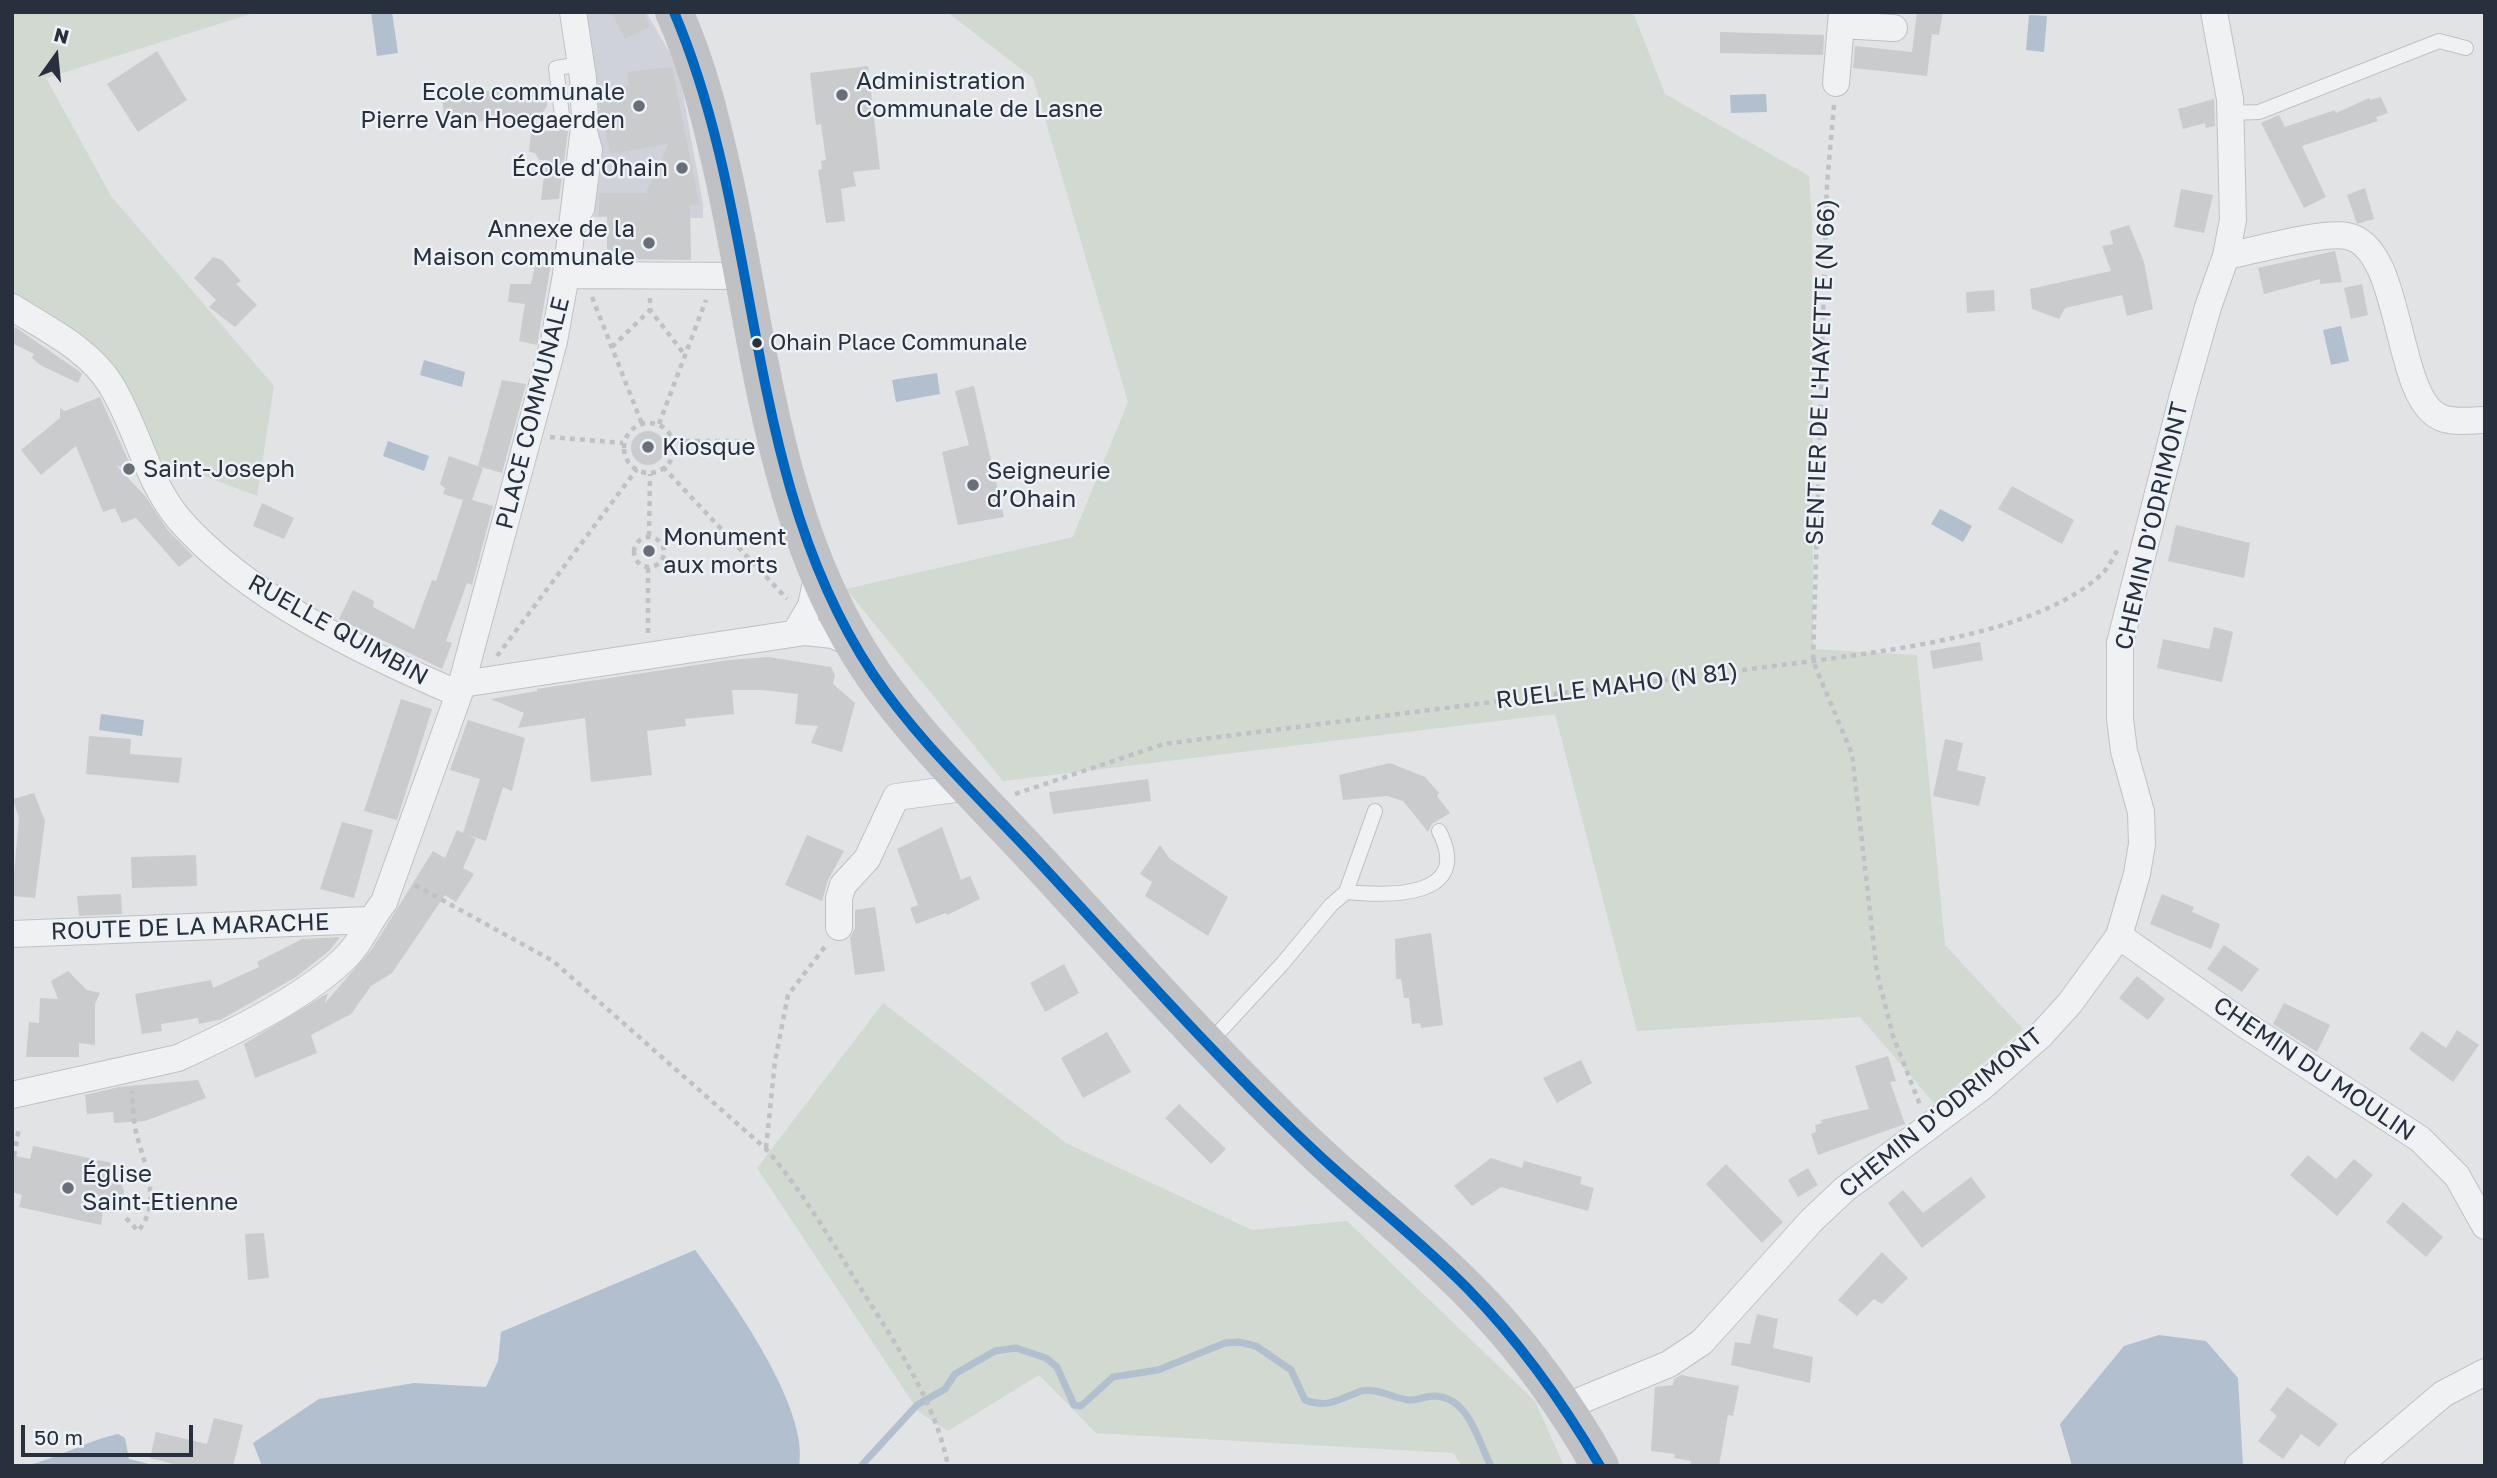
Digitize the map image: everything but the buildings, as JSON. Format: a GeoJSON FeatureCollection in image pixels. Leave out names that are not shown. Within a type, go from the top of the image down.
{"type":"FeatureCollection","features":[{"type":"Feature","properties":{"kind":"main road"},"geometry":{"type":"LineString","coordinates":[[674,12],[692,54],[711,118],[729,277],[777,440],[786,481],[818,573],[855,645],[898,707],[1208,1044],[1320,1156],[1482,1303],[1564,1406],[1600,1466]]}},
{"type":"Feature","properties":{"kind":"street","name":"PLACE COMMUNALE"},"geometry":{"type":"LineString","coordinates":[[15,1100],[178,1058],[283,1002],[340,963],[358,944],[367,930],[369,920],[384,902],[466,687],[548,367],[575,276],[572,231],[574,122],[581,64],[573,12]]}},
{"type":"Feature","properties":{"kind":"street","name":"CHEMIN D'ODRIMONT"},"geometry":{"type":"LineString","coordinates":[[1564,1406],[1669,1364],[1702,1342],[1797,1236],[1845,1189],[1929,1128],[2040,1036],[2119,936],[2137,874],[2141,844],[2141,813],[2124,751],[2120,719],[2120,643],[2183,395],[2208,307],[2226,256],[2233,220],[2231,113],[2214,12]]}},
{"type":"Feature","properties":{"kind":"street"},"geometry":{"type":"LineString","coordinates":[[1836,83],[1842,19],[1894,28]]}},
{"type":"Feature","properties":{"kind":"street"},"geometry":{"type":"LineString","coordinates":[[2226,256],[2337,236],[2360,242],[2378,262],[2418,388],[2429,410],[2442,418],[2485,420]]}},
{"type":"Feature","properties":{"kind":"street"},"geometry":{"type":"LineString","coordinates":[[575,276],[729,277]]}},
{"type":"Feature","properties":{"kind":"street","name":"RUELLE QUIMBIN"},"geometry":{"type":"LineString","coordinates":[[12,307],[87,356],[111,385],[167,503],[216,557],[309,619],[364,649],[466,687]]}},
{"type":"Feature","properties":{"kind":"street"},"geometry":{"type":"LineString","coordinates":[[802,622],[818,573]]}},
{"type":"Feature","properties":{"kind":"street"},"geometry":{"type":"LineString","coordinates":[[466,687],[648,655],[802,622],[855,645]]}},
{"type":"Feature","properties":{"kind":"street"},"geometry":{"type":"LineString","coordinates":[[839,928],[839,898],[843,885],[867,859],[896,797],[978,796]]}},
{"type":"Feature","properties":{"kind":"street","name":"ROUTE DE LA MARACHE"},"geometry":{"type":"LineString","coordinates":[[12,934],[369,920]]}},
{"type":"Feature","properties":{"kind":"street","name":"CHEMIN DU MOULIN"},"geometry":{"type":"LineString","coordinates":[[2119,936],[2237,1019],[2420,1139],[2457,1176],[2485,1226]]}},
{"type":"Feature","properties":{"kind":"street"},"geometry":{"type":"LineString","coordinates":[[2358,1466],[2443,1394],[2485,1372]]}},
{"type":"Feature","properties":{"kind":"lane"},"geometry":{"type":"LineString","coordinates":[[2231,113],[2259,112],[2439,41],[2466,48]]}},
{"type":"Feature","properties":{"kind":"lane"},"geometry":{"type":"LineString","coordinates":[[1208,1044],[1283,963],[1331,905],[1346,892],[1375,811]]}},
{"type":"Feature","properties":{"kind":"lane"},"geometry":{"type":"LineString","coordinates":[[1346,892],[1388,895],[1431,885],[1444,873],[1448,862],[1448,849],[1439,831]]}},
{"type":"Feature","properties":{"kind":"path","name":"SENTIER DE L'HAYETTE (N 66)"},"geometry":{"type":"LineString","coordinates":[[1813,661],[1827,184],[1836,83]]}},
{"type":"Feature","properties":{"kind":"path"},"geometry":{"type":"LineString","coordinates":[[575,276],[612,347],[642,424]]}},
{"type":"Feature","properties":{"kind":"path"},"geometry":{"type":"LineString","coordinates":[[650,277],[650,310],[685,355]]}},
{"type":"Feature","properties":{"kind":"path"},"geometry":{"type":"LineString","coordinates":[[659,424],[685,355],[729,277]]}},
{"type":"Feature","properties":{"kind":"path"},"geometry":{"type":"LineString","coordinates":[[612,347],[650,310]]}},
{"type":"Feature","properties":{"kind":"path"},"geometry":{"type":"LineString","coordinates":[[622,443],[636,424],[659,424],[674,441],[777,440]]}},
{"type":"Feature","properties":{"kind":"path"},"geometry":{"type":"LineString","coordinates":[[530,436],[622,443]]}},
{"type":"Feature","properties":{"kind":"path"},"geometry":{"type":"LineString","coordinates":[[622,443],[628,465],[650,474],[670,464],[674,441]]}},
{"type":"Feature","properties":{"kind":"path"},"geometry":{"type":"LineString","coordinates":[[663,467],[788,601],[802,622]]}},
{"type":"Feature","properties":{"kind":"path"},"geometry":{"type":"LineString","coordinates":[[466,687],[637,469]]}},
{"type":"Feature","properties":{"kind":"path"},"geometry":{"type":"LineString","coordinates":[[649,537],[650,474]]}},
{"type":"Feature","properties":{"kind":"path"},"geometry":{"type":"LineString","coordinates":[[649,537],[658,539],[664,552],[661,561],[648,566],[639,563],[634,549],[639,540],[649,537]]}},
{"type":"Feature","properties":{"kind":"path","name":"RUELLE MAHO (N 81)"},"geometry":{"type":"LineString","coordinates":[[978,796],[1164,744],[1813,661],[1905,647],[2008,625],[2070,596],[2104,571],[2124,538]]}},
{"type":"Feature","properties":{"kind":"path"},"geometry":{"type":"LineString","coordinates":[[648,566],[648,655]]}},
{"type":"Feature","properties":{"kind":"path"},"geometry":{"type":"LineString","coordinates":[[1813,661],[1852,754],[1877,973],[1893,1036],[1929,1128]]}},
{"type":"Feature","properties":{"kind":"path"},"geometry":{"type":"LineString","coordinates":[[396,874],[553,961],[766,1149],[792,1179],[884,1325],[928,1405],[948,1466]]}},
{"type":"Feature","properties":{"kind":"path"},"geometry":{"type":"LineString","coordinates":[[766,1149],[775,1061],[788,995],[839,928]]}},
{"type":"Feature","properties":{"kind":"path"},"geometry":{"type":"LineString","coordinates":[[126,1218],[138,1231],[144,1225],[152,1200],[137,1135],[129,1070]]}},
{"type":"Feature","properties":{"kind":"path"},"geometry":{"type":"LineString","coordinates":[[14,1156],[19,1128]]}},
{"type":"Feature","properties":{"kind":"shaded area"},"geometry":{"type":"Polygon","coordinates":[[[12,12],[257,12],[46,78],[111,196],[274,386],[257,496],[141,452],[87,356],[12,307],[12,12]]]}},
{"type":"Feature","properties":{"kind":"shaded area","name":"Ecole communale Pierre Van Hoegaerden"},"geometry":{"type":"Polygon","coordinates":[[[584,12],[646,12],[678,67],[703,204],[703,218],[594,217],[599,157],[584,12]]]}},
{"type":"Feature","properties":{"kind":"shaded area"},"geometry":{"type":"Polygon","coordinates":[[[947,12],[1633,12],[1665,94],[1809,176],[1812,220],[1813,649],[1917,655],[1945,945],[2023,1029],[1935,1104],[1860,1017],[1637,1031],[1555,714],[1003,781],[846,589],[1073,537],[1128,402],[1033,78],[947,12]]]}},
{"type":"Feature","properties":{"kind":"shaded area"},"geometry":{"type":"Polygon","coordinates":[[[883,1003],[1066,1143],[1252,1230],[1347,1221],[1535,1401],[1564,1466],[1462,1466],[1453,1453],[1096,1433],[1039,1375],[948,1431],[919,1412],[757,1168],[883,1003]]]}},
{"type":"Feature","properties":{"kind":"water"},"geometry":{"type":"Polygon","coordinates":[[[371,12],[392,12],[398,53],[377,56],[371,12]]]}},
{"type":"Feature","properties":{"kind":"water"},"geometry":{"type":"Polygon","coordinates":[[[2029,15],[2047,16],[2044,52],[2026,50],[2029,15]]]}},
{"type":"Feature","properties":{"kind":"water"},"geometry":{"type":"Polygon","coordinates":[[[1766,94],[1767,112],[1731,113],[1730,95],[1766,94]]]}},
{"type":"Feature","properties":{"kind":"water"},"geometry":{"type":"Polygon","coordinates":[[[2341,326],[2349,361],[2331,365],[2323,330],[2341,326]]]}},
{"type":"Feature","properties":{"kind":"water"},"geometry":{"type":"Polygon","coordinates":[[[424,360],[465,372],[462,387],[420,375],[424,360]]]}},
{"type":"Feature","properties":{"kind":"water"},"geometry":{"type":"Polygon","coordinates":[[[937,373],[940,394],[896,402],[892,380],[937,373]]]}},
{"type":"Feature","properties":{"kind":"water"},"geometry":{"type":"Polygon","coordinates":[[[388,441],[429,456],[424,471],[383,456],[388,441]]]}},
{"type":"Feature","properties":{"kind":"water"},"geometry":{"type":"Polygon","coordinates":[[[1940,509],[1972,526],[1963,542],[1931,524],[1940,509]]]}},
{"type":"Feature","properties":{"kind":"water"},"geometry":{"type":"Polygon","coordinates":[[[101,714],[144,720],[142,736],[99,730],[101,714]]]}},
{"type":"Feature","properties":{"kind":"water"},"geometry":{"type":"Polygon","coordinates":[[[695,1250],[728,1295],[780,1385],[792,1414],[799,1442],[799,1466],[262,1466],[253,1443],[319,1399],[414,1383],[486,1387],[498,1361],[501,1332],[695,1250]]]}},
{"type":"Feature","properties":{"kind":"water"},"geometry":{"type":"Polygon","coordinates":[[[2159,1335],[2206,1341],[2238,1378],[2243,1466],[2072,1466],[2060,1424],[2124,1346],[2159,1335]]]}},
{"type":"Feature","properties":{"kind":"water"},"geometry":{"type":"Polygon","coordinates":[[[118,1434],[125,1438],[129,1459],[157,1466],[26,1466],[95,1441],[118,1434]]]}},
{"type":"Feature","properties":{"kind":"waterway"},"geometry":{"type":"LineString","coordinates":[[861,1466],[917,1405],[945,1389],[955,1374],[995,1351],[1016,1348],[1046,1358],[1057,1367],[1074,1405],[1081,1406],[1113,1377],[1158,1370],[1225,1343],[1239,1342],[1256,1346],[1291,1370],[1305,1400],[1313,1403],[1333,1402],[1366,1390],[1408,1400],[1434,1396],[1446,1398],[1464,1411],[1491,1466]]}},
{"type":"Feature","properties":{"kind":"transit line"},"geometry":{"type":"LineString","coordinates":[[674,12],[703,94],[725,178],[776,434],[799,517],[830,597],[873,674],[910,724],[952,771],[1212,1049],[1321,1157],[1432,1254],[1486,1308],[1539,1372],[1600,1466]]}},
{"type":"Feature","properties":{"kind":"place","name":"Administration Communale de Lasne"},"geometry":{"type":"Point","coordinates":[842,95]}},
{"type":"Feature","properties":{"kind":"place","name":"Ecole communale Pierre Van Hoegaerden"},"geometry":{"type":"Point","coordinates":[639,106]}},
{"type":"Feature","properties":{"kind":"place","name":"École d'Ohain"},"geometry":{"type":"Point","coordinates":[682,168]}},
{"type":"Feature","properties":{"kind":"place","name":"Annexe de la Maison communale"},"geometry":{"type":"Point","coordinates":[649,243]}},
{"type":"Feature","properties":{"kind":"place","name":"Ohain Place Communale"},"geometry":{"type":"Point","coordinates":[757,343]}},
{"type":"Feature","properties":{"kind":"place","name":"Kiosque"},"geometry":{"type":"Point","coordinates":[648,447]}},
{"type":"Feature","properties":{"kind":"place","name":"Saint-Joseph"},"geometry":{"type":"Point","coordinates":[129,469]}},
{"type":"Feature","properties":{"kind":"place","name":"Seigneurie d’Ohain"},"geometry":{"type":"Point","coordinates":[973,485]}},
{"type":"Feature","properties":{"kind":"place","name":"Monument aux morts"},"geometry":{"type":"Point","coordinates":[649,551]}},
{"type":"Feature","properties":{"kind":"place","name":"Église Saint-Etienne"},"geometry":{"type":"Point","coordinates":[68,1188]}}]}
